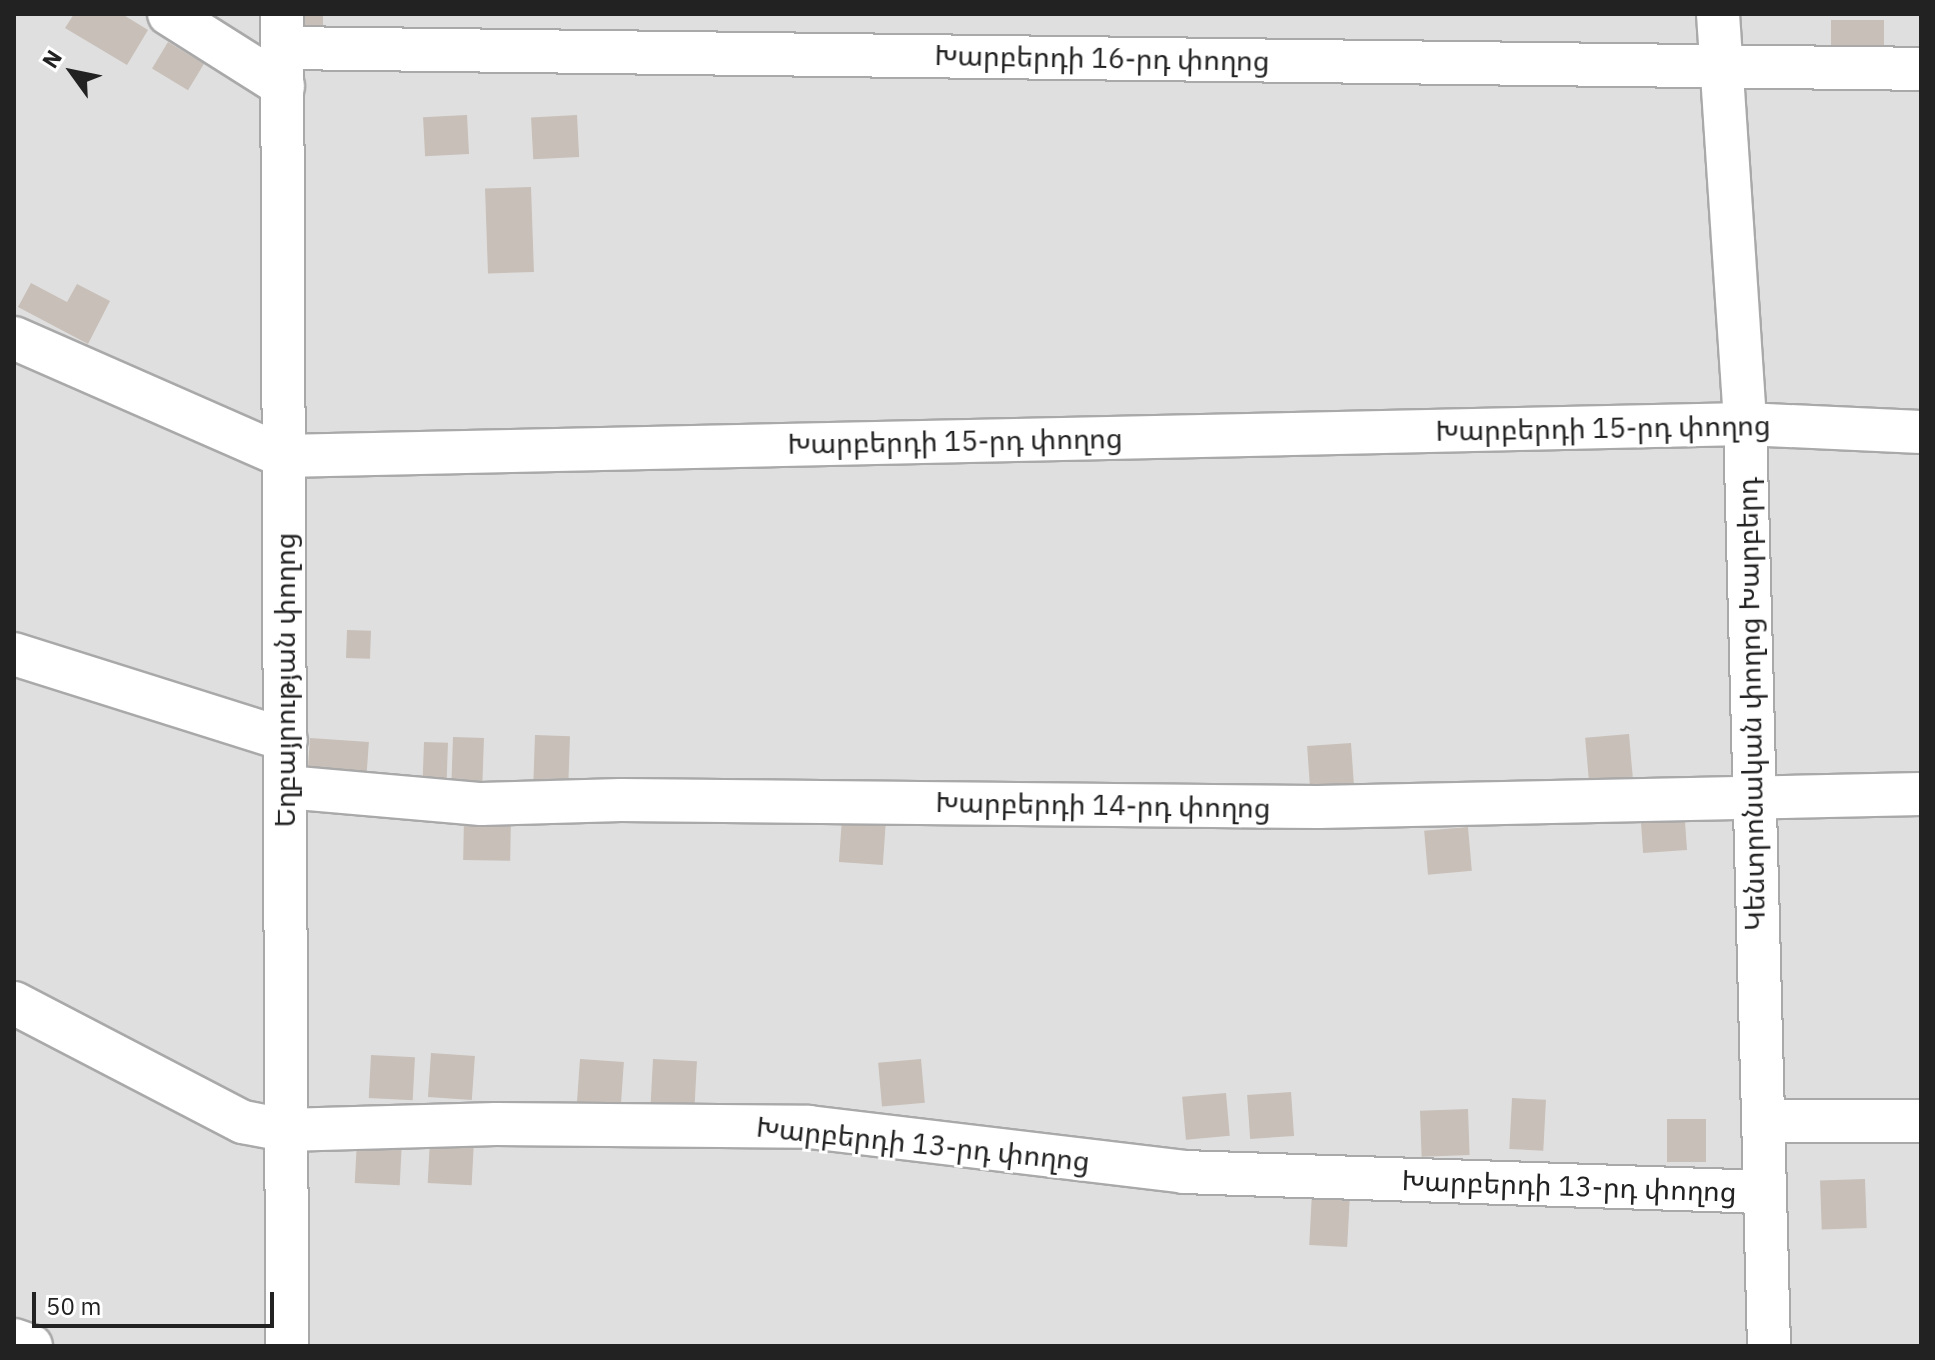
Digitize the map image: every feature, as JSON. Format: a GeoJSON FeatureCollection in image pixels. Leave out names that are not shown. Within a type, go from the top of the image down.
{"type":"FeatureCollection","features":[{"type":"Feature","properties":{"kind":"street"},"geometry":{"type":"LineString","coordinates":[[169,14],[283,49]]}},
{"type":"Feature","properties":{"kind":"street","name":"Կենտրոնական փողոց Խարբերդ"},"geometry":{"type":"LineString","coordinates":[[1718,14],[1745,424],[1752,796],[1769,1346]]}},
{"type":"Feature","properties":{"kind":"street","name":"Խարբերդի 16-րդ փողոց"},"geometry":{"type":"LineString","coordinates":[[283,49],[1921,69]]}},
{"type":"Feature","properties":{"kind":"street","name":"Եղբայրության փողոց"},"geometry":{"type":"LineString","coordinates":[[283,49],[287,1346]]}},
{"type":"Feature","properties":{"kind":"street","name":"Խարբերդի 15-րդ փողոց"},"geometry":{"type":"LineString","coordinates":[[14,338],[283,456],[1745,424],[1921,432]]}},
{"type":"Feature","properties":{"kind":"street"},"geometry":{"type":"LineString","coordinates":[[14,654],[286,740]]}},
{"type":"Feature","properties":{"kind":"street","name":"Խարբերդի 14-րդ փողոց"},"geometry":{"type":"LineString","coordinates":[[286,787],[481,804],[621,800],[1318,807],[1921,794]]}},
{"type":"Feature","properties":{"kind":"street","name":"Խարբերդի 13-րդ փողոց"},"geometry":{"type":"LineString","coordinates":[[14,1003],[243,1122],[285,1130],[496,1124],[809,1127],[1184,1172],[1765,1192]]}},
{"type":"Feature","properties":{"kind":"street"},"geometry":{"type":"LineString","coordinates":[[1764,1121],[1921,1121]]}},
{"type":"Feature","properties":{"kind":"street"},"geometry":{"type":"LineString","coordinates":[[14,1340],[31,1346]]}},
{"type":"Feature","properties":{"kind":"shaded area"},"geometry":{"type":"Polygon","coordinates":[[[14,14],[1921,14],[1921,1346],[14,1346],[14,14]]]}},
{"type":"Feature","properties":{"kind":"building"},"geometry":{"type":"Polygon","coordinates":[[[74,14],[122,14],[148,30],[127,65],[65,28],[74,14]]]}},
{"type":"Feature","properties":{"kind":"building"},"geometry":{"type":"Polygon","coordinates":[[[294,14],[323,14],[323,33],[294,33],[294,14]]]}},
{"type":"Feature","properties":{"kind":"building"},"geometry":{"type":"Polygon","coordinates":[[[1831,20],[1884,20],[1884,57],[1831,57],[1831,20]]]}},
{"type":"Feature","properties":{"kind":"building"},"geometry":{"type":"Polygon","coordinates":[[[168,42],[204,64],[188,90],[152,69],[168,42]]]}},
{"type":"Feature","properties":{"kind":"building"},"geometry":{"type":"Polygon","coordinates":[[[467,115],[469,154],[425,156],[423,117],[467,115]]]}},
{"type":"Feature","properties":{"kind":"building"},"geometry":{"type":"Polygon","coordinates":[[[577,115],[579,157],[533,159],[531,117],[577,115]]]}},
{"type":"Feature","properties":{"kind":"building"},"geometry":{"type":"Polygon","coordinates":[[[531,187],[534,272],[488,274],[485,189],[531,187]]]}},
{"type":"Feature","properties":{"kind":"building"},"geometry":{"type":"Polygon","coordinates":[[[31,283],[67,302],[77,284],[110,301],[88,344],[18,307],[31,283]]]}},
{"type":"Feature","properties":{"kind":"building"},"geometry":{"type":"Polygon","coordinates":[[[347,630],[371,631],[370,659],[346,658],[347,630]]]}},
{"type":"Feature","properties":{"kind":"building"},"geometry":{"type":"Polygon","coordinates":[[[1629,734],[1633,777],[1589,781],[1585,738],[1629,734]]]}},
{"type":"Feature","properties":{"kind":"building"},"geometry":{"type":"Polygon","coordinates":[[[535,735],[570,736],[568,786],[533,785],[535,735]]]}},
{"type":"Feature","properties":{"kind":"building"},"geometry":{"type":"Polygon","coordinates":[[[453,737],[484,738],[482,783],[451,782],[453,737]]]}},
{"type":"Feature","properties":{"kind":"building"},"geometry":{"type":"Polygon","coordinates":[[[310,738],[369,742],[367,775],[308,771],[310,738]]]}},
{"type":"Feature","properties":{"kind":"building"},"geometry":{"type":"Polygon","coordinates":[[[424,742],[448,743],[447,782],[423,781],[424,742]]]}},
{"type":"Feature","properties":{"kind":"building"},"geometry":{"type":"Polygon","coordinates":[[[1351,743],[1354,786],[1310,789],[1307,746],[1351,743]]]}},
{"type":"Feature","properties":{"kind":"building"},"geometry":{"type":"Polygon","coordinates":[[[1684,807],[1687,850],[1643,853],[1640,810],[1684,807]]]}},
{"type":"Feature","properties":{"kind":"building"},"geometry":{"type":"Polygon","coordinates":[[[464,814],[511,815],[510,861],[463,860],[464,814]]]}},
{"type":"Feature","properties":{"kind":"building"},"geometry":{"type":"Polygon","coordinates":[[[842,818],[886,821],[883,865],[839,862],[842,818]]]}},
{"type":"Feature","properties":{"kind":"building"},"geometry":{"type":"Polygon","coordinates":[[[1468,827],[1472,871],[1428,875],[1424,831],[1468,827]]]}},
{"type":"Feature","properties":{"kind":"building"},"geometry":{"type":"Polygon","coordinates":[[[431,1053],[475,1056],[472,1100],[428,1097],[431,1053]]]}},
{"type":"Feature","properties":{"kind":"building"},"geometry":{"type":"Polygon","coordinates":[[[371,1055],[415,1057],[413,1100],[369,1098],[371,1055]]]}},
{"type":"Feature","properties":{"kind":"building"},"geometry":{"type":"Polygon","coordinates":[[[580,1059],[624,1062],[621,1106],[577,1103],[580,1059]]]}},
{"type":"Feature","properties":{"kind":"building"},"geometry":{"type":"Polygon","coordinates":[[[653,1059],[697,1061],[695,1105],[651,1103],[653,1059]]]}},
{"type":"Feature","properties":{"kind":"building"},"geometry":{"type":"Polygon","coordinates":[[[921,1059],[925,1103],[882,1107],[878,1063],[921,1059]]]}},
{"type":"Feature","properties":{"kind":"building"},"geometry":{"type":"Polygon","coordinates":[[[1291,1092],[1294,1136],[1250,1139],[1247,1095],[1291,1092]]]}},
{"type":"Feature","properties":{"kind":"building"},"geometry":{"type":"Polygon","coordinates":[[[1226,1093],[1230,1136],[1186,1140],[1182,1097],[1226,1093]]]}},
{"type":"Feature","properties":{"kind":"building"},"geometry":{"type":"Polygon","coordinates":[[[1512,1098],[1546,1100],[1543,1151],[1509,1149],[1512,1098]]]}},
{"type":"Feature","properties":{"kind":"building"},"geometry":{"type":"Polygon","coordinates":[[[1468,1109],[1470,1155],[1422,1157],[1420,1111],[1468,1109]]]}},
{"type":"Feature","properties":{"kind":"building"},"geometry":{"type":"Polygon","coordinates":[[[1667,1119],[1706,1119],[1706,1162],[1667,1162],[1667,1119]]]}},
{"type":"Feature","properties":{"kind":"building"},"geometry":{"type":"Polygon","coordinates":[[[430,1139],[474,1141],[472,1185],[428,1183],[430,1139]]]}},
{"type":"Feature","properties":{"kind":"building"},"geometry":{"type":"Polygon","coordinates":[[[357,1140],[402,1142],[400,1185],[355,1183],[357,1140]]]}},
{"type":"Feature","properties":{"kind":"building"},"geometry":{"type":"Polygon","coordinates":[[[1865,1179],[1867,1228],[1822,1230],[1820,1181],[1865,1179]]]}},
{"type":"Feature","properties":{"kind":"building"},"geometry":{"type":"Polygon","coordinates":[[[1312,1192],[1350,1194],[1347,1247],[1309,1245],[1312,1192]]]}}]}
